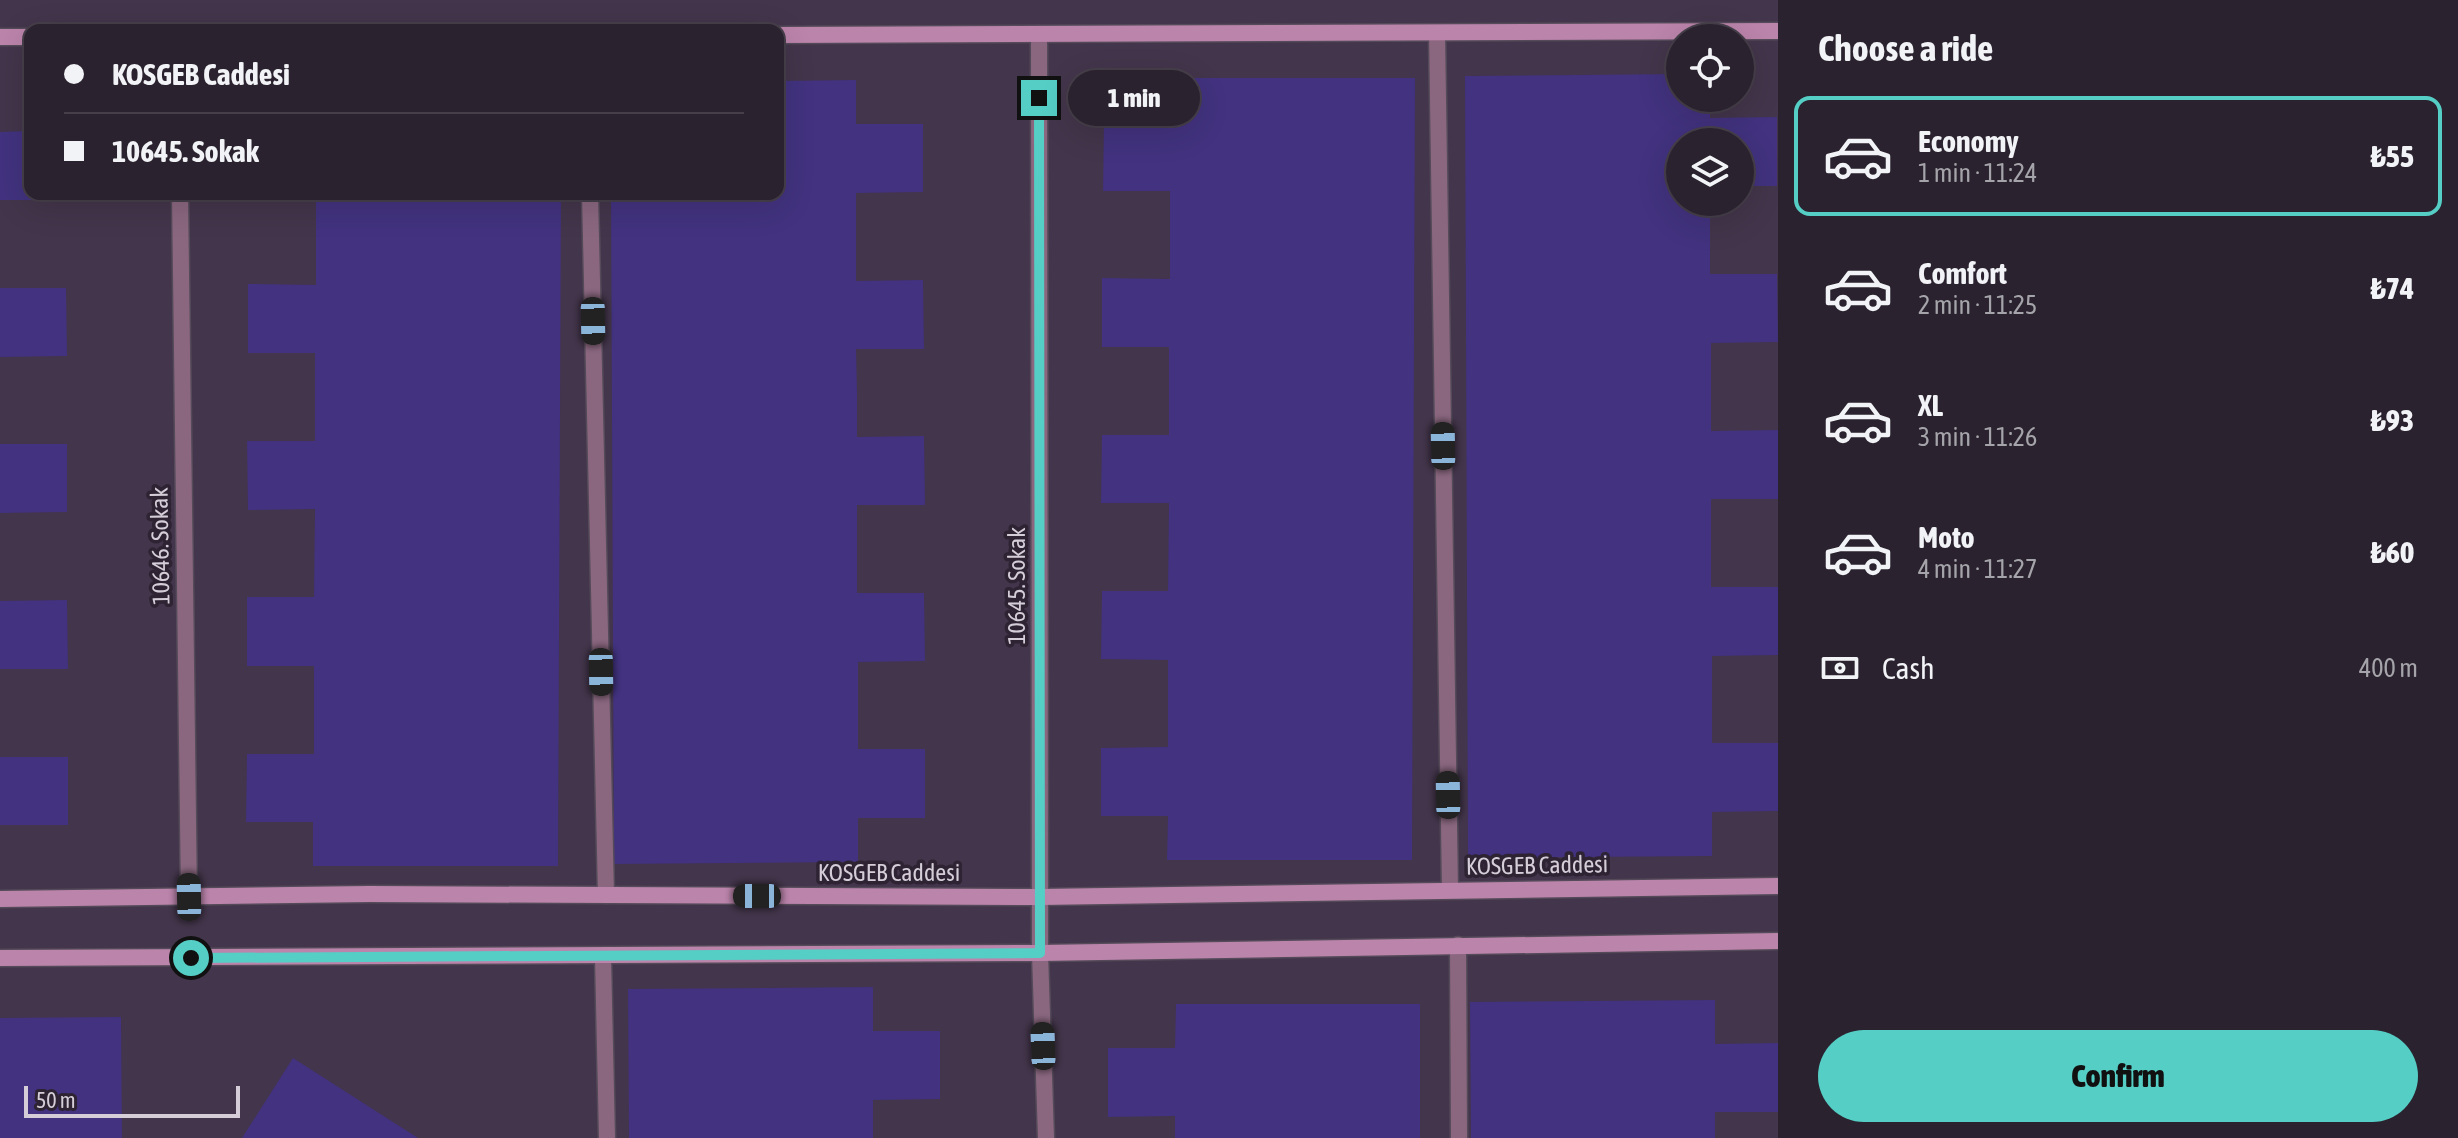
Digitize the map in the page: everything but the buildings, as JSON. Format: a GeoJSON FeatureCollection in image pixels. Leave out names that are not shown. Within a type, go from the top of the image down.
{"type":"FeatureCollection","features":[{"type":"Feature","properties":{"kind":"main road"},"geometry":{"type":"LineString","coordinates":[[784,35],[1778,31]]}},
{"type":"Feature","properties":{"kind":"main road"},"geometry":{"type":"LineString","coordinates":[[0,37],[24,37]]}},
{"type":"Feature","properties":{"kind":"main road","name":"KOSGEB Caddesi"},"geometry":{"type":"LineString","coordinates":[[0,899],[369,894],[1040,897],[1778,886]]}},
{"type":"Feature","properties":{"kind":"main road"},"geometry":{"type":"LineString","coordinates":[[0,958],[1040,953],[1778,941]]}},
{"type":"Feature","properties":{"kind":"street"},"geometry":{"type":"LineString","coordinates":[[1437,33],[1450,890]]}},
{"type":"Feature","properties":{"kind":"street","name":"10645. Sokak"},"geometry":{"type":"LineString","coordinates":[[1039,34],[1040,953],[1046,1138]]}},
{"type":"Feature","properties":{"kind":"street","name":"10646. Sokak"},"geometry":{"type":"LineString","coordinates":[[180,200],[189,897]]}},
{"type":"Feature","properties":{"kind":"street"},"geometry":{"type":"LineString","coordinates":[[590,200],[606,895]]}},
{"type":"Feature","properties":{"kind":"street"},"geometry":{"type":"LineString","coordinates":[[1458,945],[1459,1138]]}},
{"type":"Feature","properties":{"kind":"street"},"geometry":{"type":"LineString","coordinates":[[603,957],[607,1138]]}},
{"type":"Feature","properties":{"kind":"shaded area"},"geometry":{"type":"Polygon","coordinates":[[[0,0],[1778,0],[1778,1138],[0,1138],[0,0]]]}},
{"type":"Feature","properties":{"kind":"route"},"geometry":{"type":"LineString","coordinates":[[191,958],[1040,953],[1039,98]]}}]}
